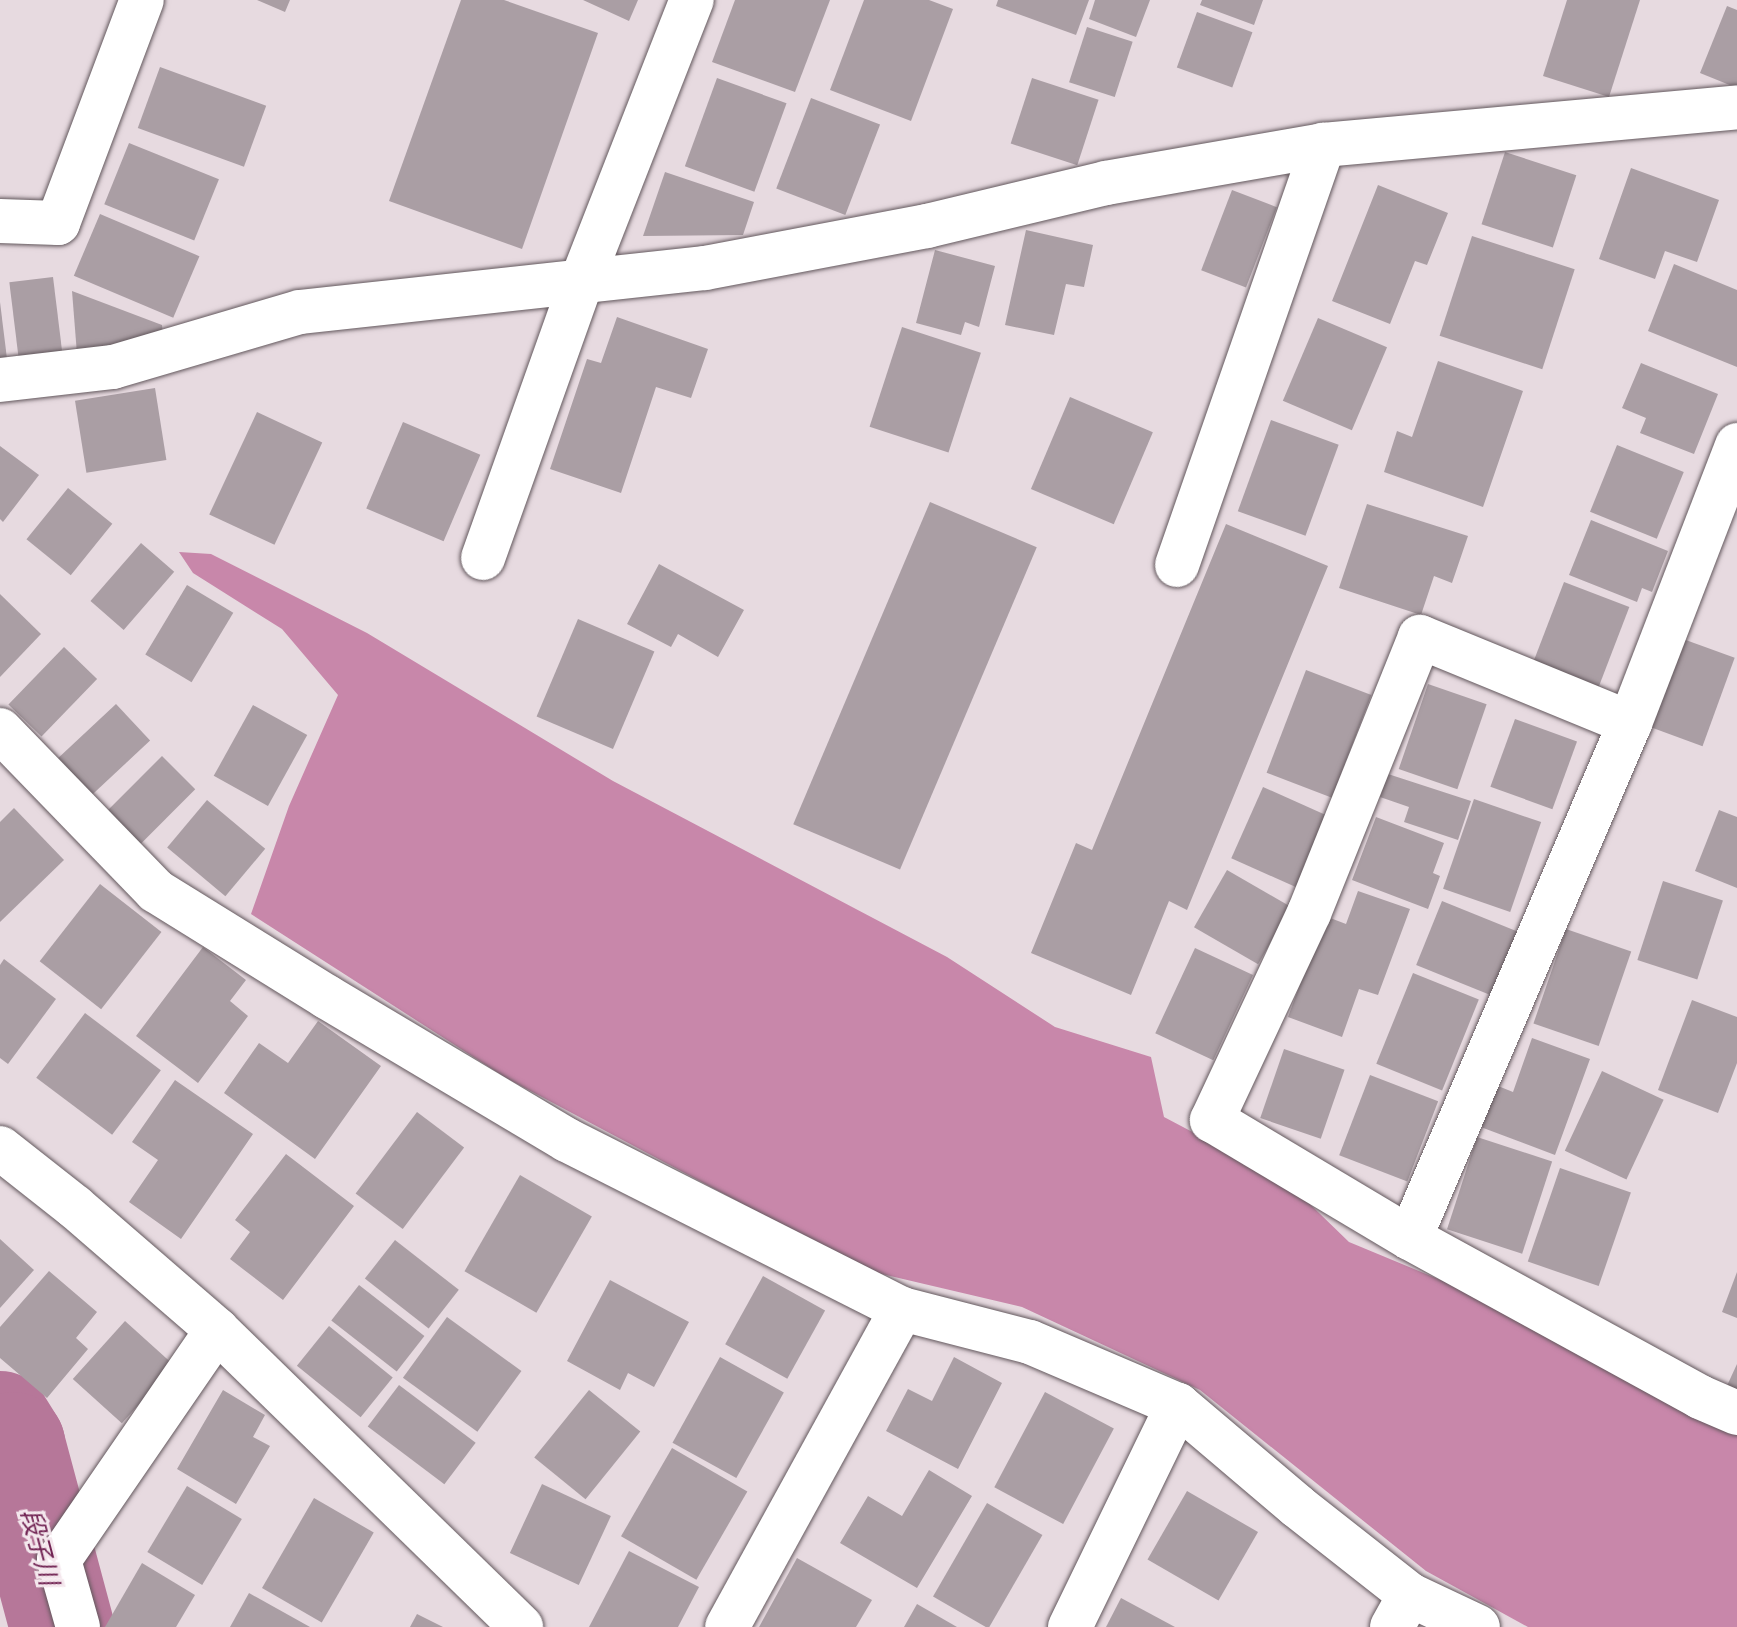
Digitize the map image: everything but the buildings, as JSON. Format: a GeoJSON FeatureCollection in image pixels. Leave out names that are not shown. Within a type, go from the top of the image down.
{"type":"FeatureCollection","features":[{"type":"Feature","properties":{"kind":"street"},"geometry":{"type":"LineString","coordinates":[[0,221],[58,223],[142,0]]}},
{"type":"Feature","properties":{"kind":"street"},"geometry":{"type":"LineString","coordinates":[[483,558],[582,280],[692,0]]}},
{"type":"Feature","properties":{"kind":"street"},"geometry":{"type":"LineString","coordinates":[[0,380],[113,367],[300,312],[705,268],[927,226],[1106,183],[1323,145],[1737,107]]}},
{"type":"Feature","properties":{"kind":"street"},"geometry":{"type":"LineString","coordinates":[[1177,565],[1323,145]]}},
{"type":"Feature","properties":{"kind":"street"},"geometry":{"type":"LineString","coordinates":[[1410,1238],[1630,723],[1737,445]]}},
{"type":"Feature","properties":{"kind":"street"},"geometry":{"type":"LineString","coordinates":[[1630,723],[1420,637],[1309,913],[1212,1120],[1410,1238],[1648,1369],[1737,1413]]}},
{"type":"Feature","properties":{"kind":"street"},"geometry":{"type":"LineString","coordinates":[[0,730],[156,891],[567,1140],[902,1309],[1030,1342],[1178,1405],[1297,1506],[1401,1611],[1478,1627]]}},
{"type":"Feature","properties":{"kind":"street"},"geometry":{"type":"LineString","coordinates":[[0,1148],[75,1207],[217,1330],[521,1627]]}},
{"type":"Feature","properties":{"kind":"street"},"geometry":{"type":"LineString","coordinates":[[727,1627],[902,1309]]}},
{"type":"Feature","properties":{"kind":"street"},"geometry":{"type":"LineString","coordinates":[[78,1627],[59,1560],[217,1330]]}},
{"type":"Feature","properties":{"kind":"street"},"geometry":{"type":"LineString","coordinates":[[1070,1627],[1178,1405]]}},
{"type":"Feature","properties":{"kind":"shaded area"},"geometry":{"type":"Polygon","coordinates":[[[179,552],[211,554],[367,633],[613,781],[947,957],[1055,1027],[1151,1057],[1164,1117],[1287,1182],[1349,1242],[1508,1308],[1737,1435],[1737,1627],[1528,1627],[1426,1571],[1200,1390],[1022,1307],[869,1271],[506,1078],[251,914],[289,806],[338,695],[282,629],[193,573],[179,552]]]}},
{"type":"Feature","properties":{"kind":"waterway","name":"段子川"},"geometry":{"type":"LineString","coordinates":[[0,1423],[13,1444],[62,1627]]}}]}
